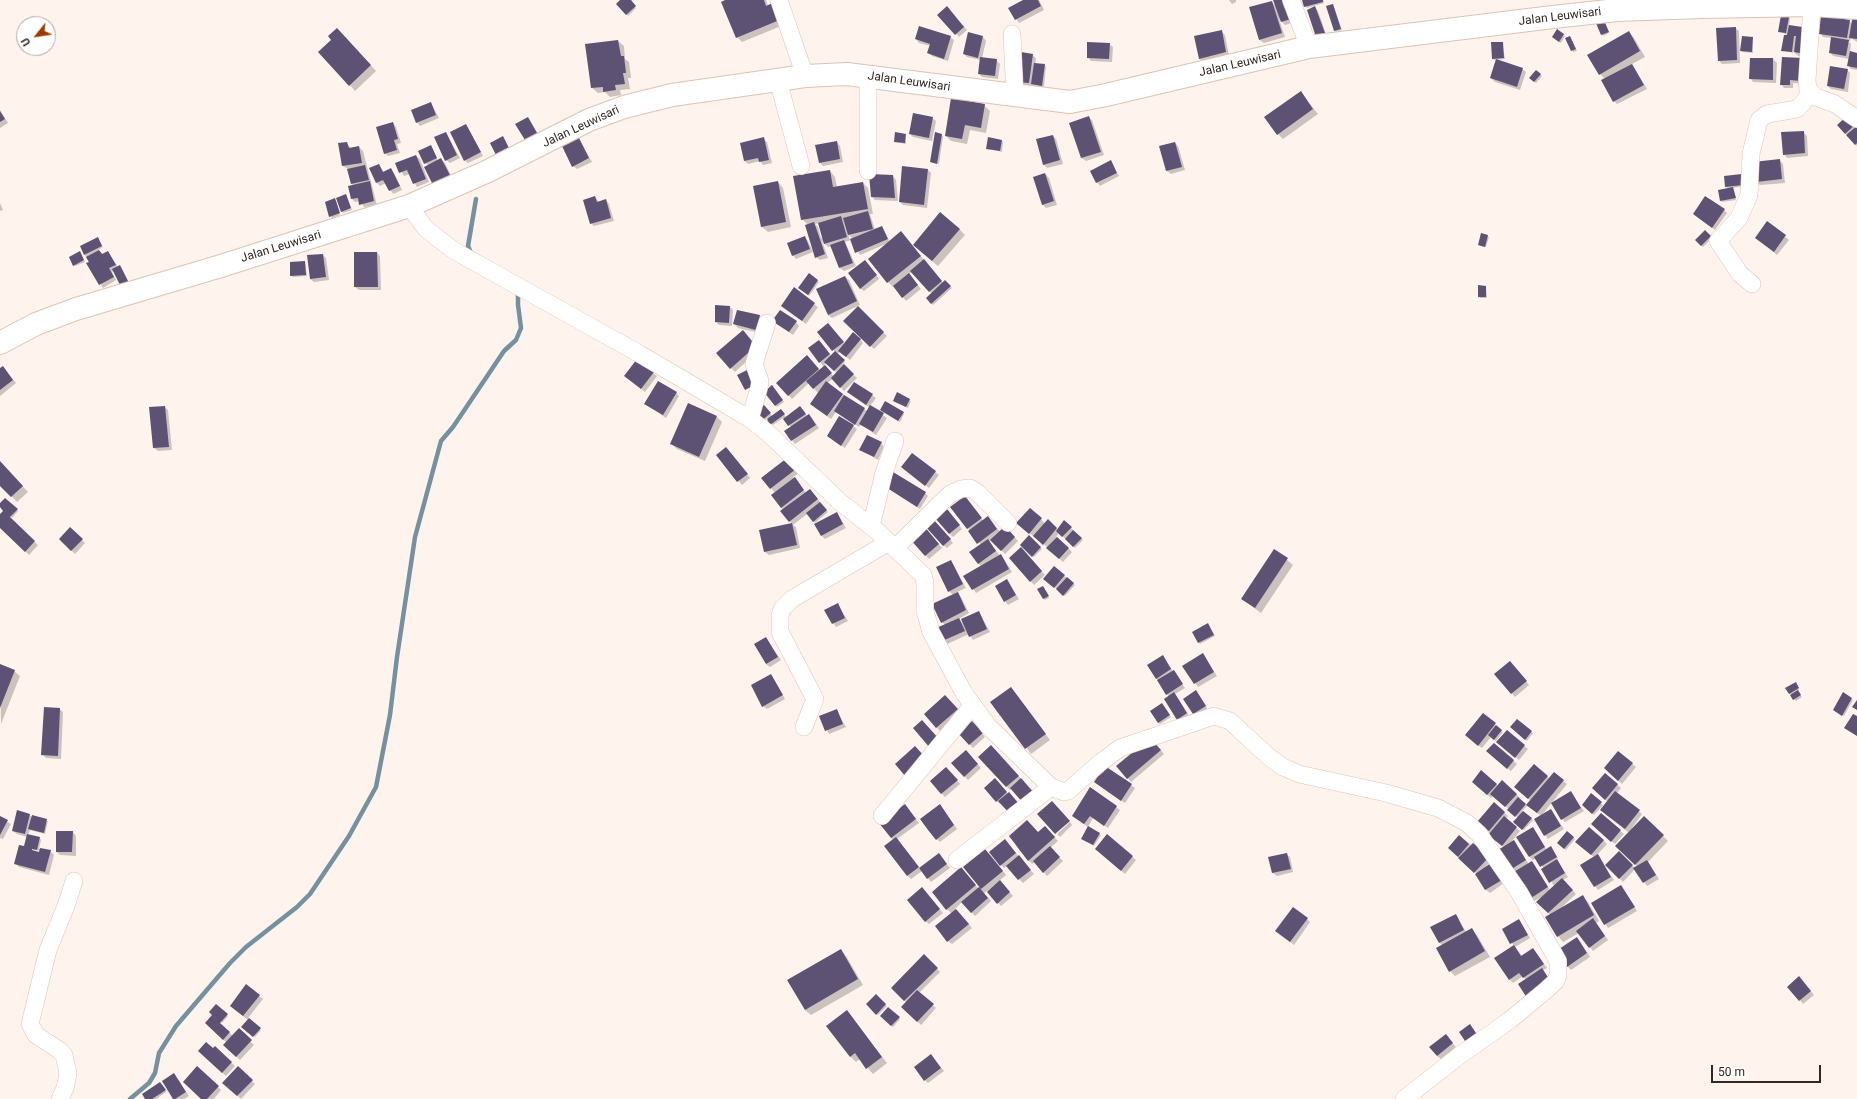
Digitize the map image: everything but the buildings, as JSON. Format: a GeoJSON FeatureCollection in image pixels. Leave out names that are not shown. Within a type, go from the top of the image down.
{"type":"FeatureCollection","features":[{"type":"Feature","properties":{"kind":"main road","name":"Jalan Leuwisari"},"geometry":{"type":"LineString","coordinates":[[1,338],[76,309],[221,266],[409,206],[488,171],[589,120],[624,107],[672,95],[806,76],[868,76],[1060,102],[1082,100],[1309,47],[1616,10],[1810,4],[1857,8]]}},
{"type":"Feature","properties":{"kind":"street"},"geometry":{"type":"LineString","coordinates":[[779,0],[806,76]]}},
{"type":"Feature","properties":{"kind":"street"},"geometry":{"type":"LineString","coordinates":[[1291,0],[1309,47]]}},
{"type":"Feature","properties":{"kind":"street"},"geometry":{"type":"LineString","coordinates":[[1810,4],[1807,80],[1810,92],[1816,97],[1835,104],[1857,119]]}},
{"type":"Feature","properties":{"kind":"street"},"geometry":{"type":"LineString","coordinates":[[1012,34],[1015,96]]}},
{"type":"Feature","properties":{"kind":"street"},"geometry":{"type":"LineString","coordinates":[[868,76],[868,172]]}},
{"type":"Feature","properties":{"kind":"street"},"geometry":{"type":"LineString","coordinates":[[778,80],[801,166]]}},
{"type":"Feature","properties":{"kind":"street"},"geometry":{"type":"LineString","coordinates":[[1752,284],[1740,274],[1718,240],[1739,218],[1749,195],[1752,154],[1759,120],[1767,114],[1797,109],[1810,92]]}},
{"type":"Feature","properties":{"kind":"street"},"geometry":{"type":"LineString","coordinates":[[409,206],[417,218],[436,238],[453,250],[750,419],[768,433],[840,502],[871,526],[892,545],[923,575],[925,583],[925,611],[931,632],[964,693],[988,726],[1051,787],[1064,792],[1068,791],[1101,762],[1120,748],[1214,716],[1230,721],[1269,757],[1283,767],[1299,774],[1401,797],[1438,808],[1467,823],[1479,834],[1519,892],[1558,961],[1558,976],[1555,982],[1510,1020],[1459,1056],[1404,1099]]}},
{"type":"Feature","properties":{"kind":"street"},"geometry":{"type":"LineString","coordinates":[[750,419],[760,380],[754,364],[767,323]]}},
{"type":"Feature","properties":{"kind":"street"},"geometry":{"type":"LineString","coordinates":[[871,526],[884,473],[895,441]]}},
{"type":"Feature","properties":{"kind":"street"},"geometry":{"type":"LineString","coordinates":[[804,727],[814,699],[780,632],[780,616],[782,609],[792,599],[892,545],[950,494],[962,489],[970,488],[978,493],[1008,523]]}},
{"type":"Feature","properties":{"kind":"street"},"geometry":{"type":"LineString","coordinates":[[882,816],[973,705]]}},
{"type":"Feature","properties":{"kind":"street"},"geometry":{"type":"LineString","coordinates":[[957,860],[1051,787]]}},
{"type":"Feature","properties":{"kind":"street"},"geometry":{"type":"LineString","coordinates":[[60,1099],[67,1082],[68,1074],[65,1060],[59,1050],[36,1035],[31,1028],[31,1021],[48,950],[66,906],[74,881]]}},
{"type":"Feature","properties":{"kind":"waterway"},"geometry":{"type":"LineString","coordinates":[[471,253],[468,246],[476,199]]}},
{"type":"Feature","properties":{"kind":"waterway"},"geometry":{"type":"LineString","coordinates":[[130,1099],[149,1083],[155,1073],[159,1053],[176,1026],[230,963],[246,947],[297,907],[310,894],[349,836],[376,787],[390,715],[415,537],[441,441],[453,427],[504,351],[516,340],[521,328],[518,292]]}}]}
